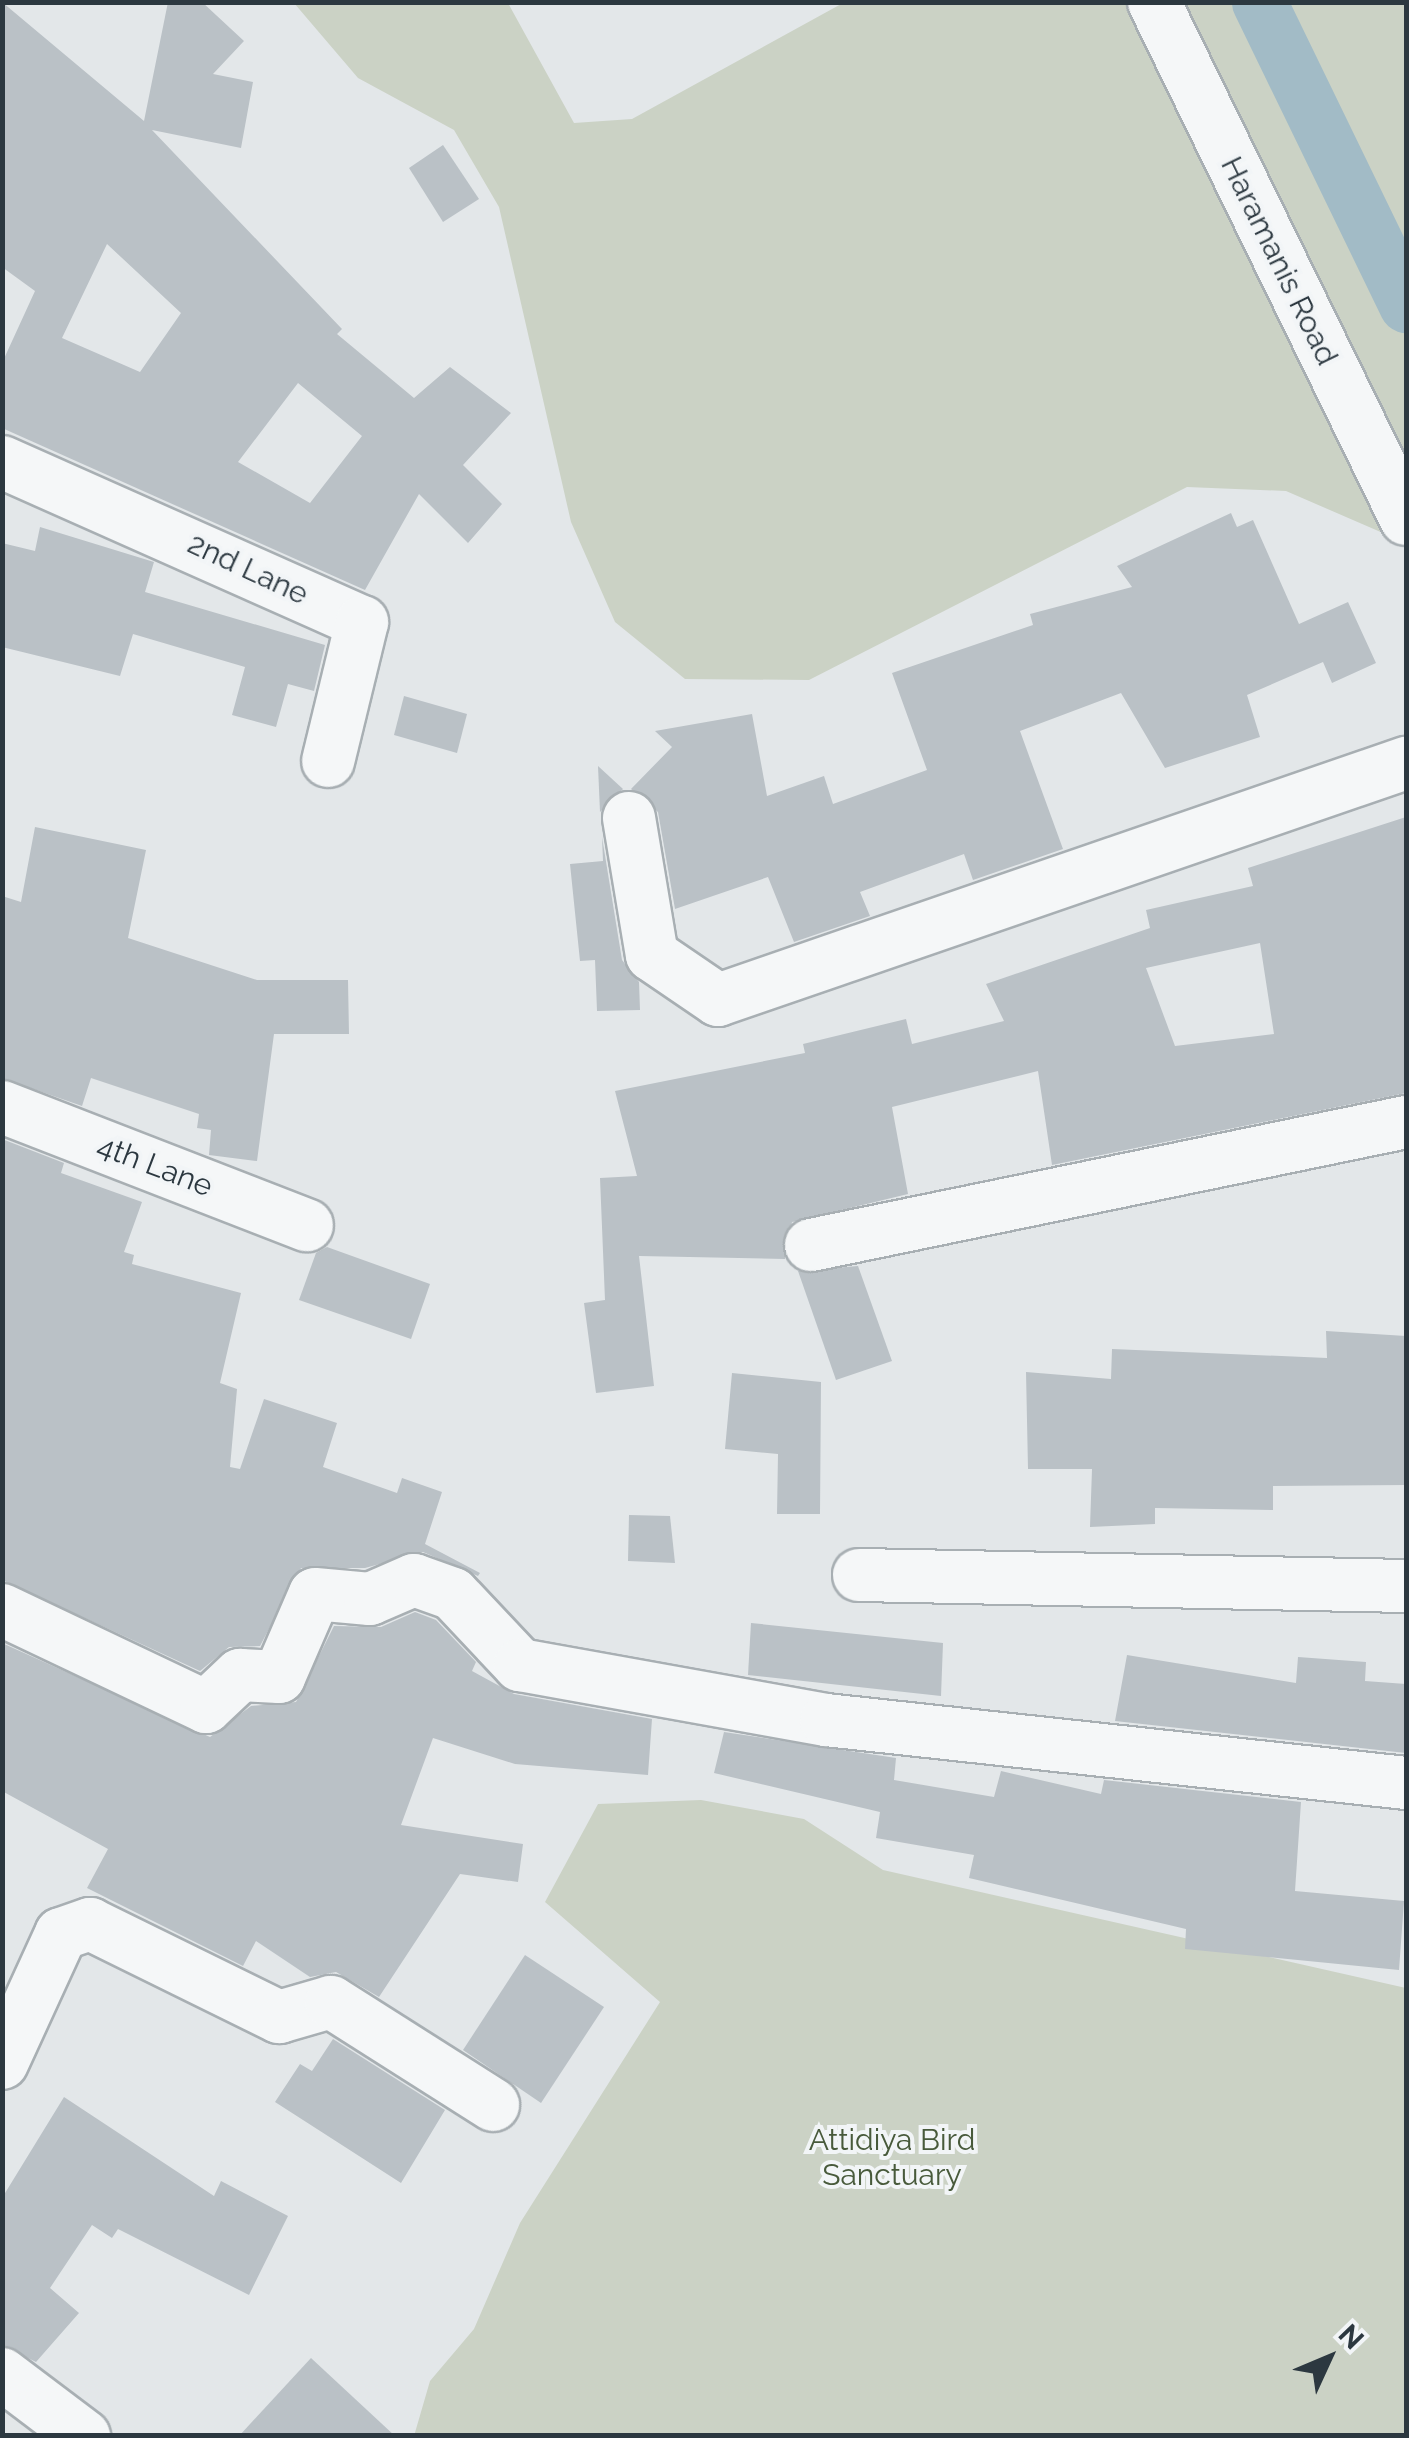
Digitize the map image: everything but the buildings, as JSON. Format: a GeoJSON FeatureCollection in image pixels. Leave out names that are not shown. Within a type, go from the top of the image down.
{"type":"FeatureCollection","features":[{"type":"Feature","properties":{"kind":"street","name":"Haramanis Road"},"geometry":{"type":"LineString","coordinates":[[1154,2],[1406,519]]}},
{"type":"Feature","properties":{"kind":"street","name":"2nd Lane"},"geometry":{"type":"LineString","coordinates":[[2,462],[362,622],[328,761]]}},
{"type":"Feature","properties":{"kind":"street"},"geometry":{"type":"LineString","coordinates":[[629,818],[652,955],[718,1000],[1406,763]]}},
{"type":"Feature","properties":{"kind":"street","name":"4th Lane"},"geometry":{"type":"LineString","coordinates":[[2,1107],[306,1225]]}},
{"type":"Feature","properties":{"kind":"street"},"geometry":{"type":"LineString","coordinates":[[811,1246],[1406,1122]]}},
{"type":"Feature","properties":{"kind":"street"},"geometry":{"type":"LineString","coordinates":[[859,1575],[1406,1586]]}},
{"type":"Feature","properties":{"kind":"street"},"geometry":{"type":"LineString","coordinates":[[2,1610],[206,1706],[240,1675],[279,1677],[315,1594],[370,1599],[414,1580],[453,1594],[520,1665],[826,1720],[1406,1783]]}},
{"type":"Feature","properties":{"kind":"street"},"geometry":{"type":"LineString","coordinates":[[2,2063],[61,1934],[90,1924],[279,2017],[332,2002],[493,2105]]}},
{"type":"Feature","properties":{"kind":"street"},"geometry":{"type":"LineString","coordinates":[[2,2374],[84,2436]]}},
{"type":"Feature","properties":{"kind":"green space"},"geometry":{"type":"Polygon","coordinates":[[[294,3],[508,3],[574,123],[632,119],[843,3],[1406,3],[1406,543],[1286,491],[1187,487],[809,680],[685,679],[615,622],[571,522],[499,207],[454,130],[358,78],[294,3]]]}},
{"type":"Feature","properties":{"kind":"green space","name":"Attidiya Bird Sanctuary"},"geometry":{"type":"Polygon","coordinates":[[[701,1800],[804,1819],[883,1870],[1406,1988],[1406,2435],[414,2436],[430,2381],[474,2329],[520,2223],[660,2002],[545,1902],[598,1804],[701,1800]]]}},
{"type":"Feature","properties":{"kind":"waterway"},"geometry":{"type":"LineString","coordinates":[[1259,2],[1406,305]]}}]}
